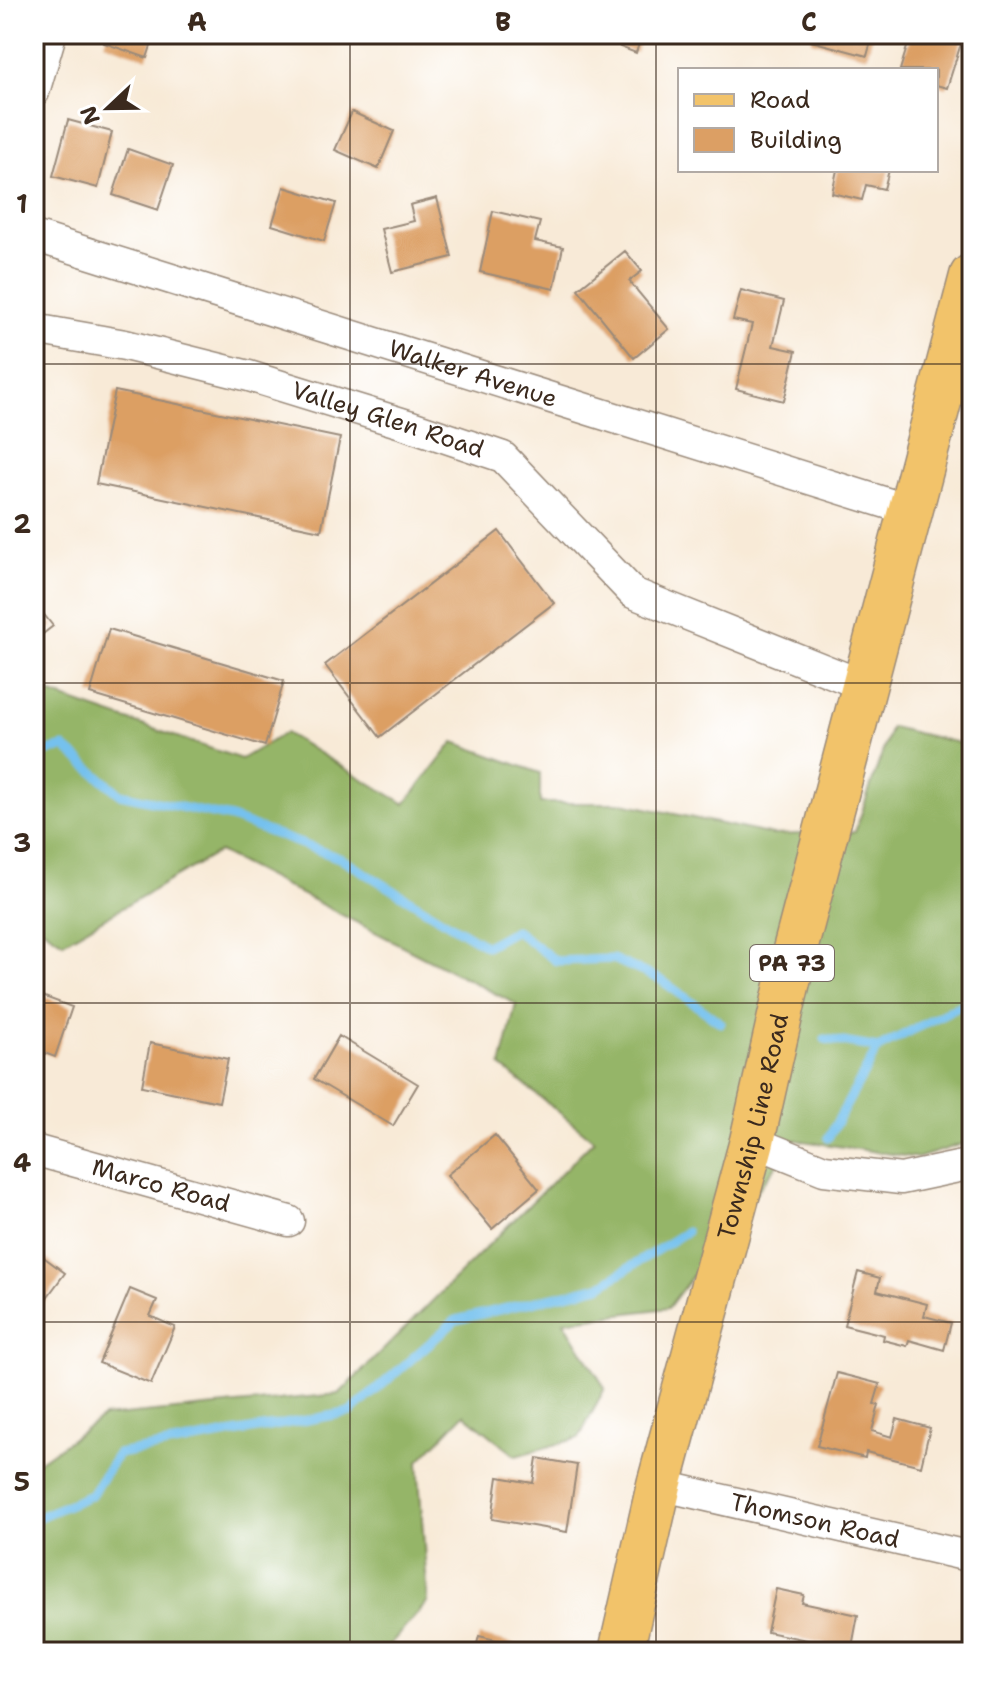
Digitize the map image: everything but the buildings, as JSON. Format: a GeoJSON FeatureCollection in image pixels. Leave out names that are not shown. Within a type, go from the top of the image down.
{"type":"FeatureCollection","features":[{"type":"Feature","properties":{"kind":"main road","name":"Township Line Road"},"geometry":{"type":"LineString","coordinates":[[621,1652],[659,1485],[752,1141],[795,950],[972,276]]}},
{"type":"Feature","properties":{"kind":"street"},"geometry":{"type":"LineString","coordinates":[[34,92],[51,34]]}},
{"type":"Feature","properties":{"kind":"street","name":"Walker Avenue"},"geometry":{"type":"LineString","coordinates":[[34,236],[912,511]]}},
{"type":"Feature","properties":{"kind":"street","name":"Valley Glen Road"},"geometry":{"type":"LineString","coordinates":[[34,329],[125,345],[249,376],[503,457],[633,593],[865,686]]}},
{"type":"Feature","properties":{"kind":"street"},"geometry":{"type":"LineString","coordinates":[[752,1141],[824,1170],[901,1179],[972,1164]]}},
{"type":"Feature","properties":{"kind":"street","name":"Marco Road"},"geometry":{"type":"LineString","coordinates":[[34,1150],[289,1221]]}},
{"type":"Feature","properties":{"kind":"street","name":"Thomson Road"},"geometry":{"type":"LineString","coordinates":[[659,1485],[972,1557]]}},
{"type":"Feature","properties":{"kind":"green space"},"geometry":{"type":"Polygon","coordinates":[[[34,688],[241,759],[285,733],[405,804],[454,742],[540,773],[540,803],[623,803],[773,835],[855,832],[891,727],[972,746],[972,1141],[918,1158],[796,1140],[668,1308],[564,1321],[605,1388],[579,1438],[516,1456],[464,1414],[418,1462],[428,1602],[383,1652],[34,1652],[34,1465],[103,1417],[339,1394],[594,1140],[501,1066],[516,1004],[219,852],[63,942],[34,923],[34,688]]]}},
{"type":"Feature","properties":{"kind":"waterway"},"geometry":{"type":"LineString","coordinates":[[34,755],[64,747],[120,794],[231,818],[342,859],[486,946],[515,930],[556,961],[613,959],[661,980],[721,1023]]}},
{"type":"Feature","properties":{"kind":"waterway"},"geometry":{"type":"LineString","coordinates":[[828,1138],[878,1048],[972,999]]}},
{"type":"Feature","properties":{"kind":"waterway"},"geometry":{"type":"LineString","coordinates":[[825,1039],[878,1048]]}},
{"type":"Feature","properties":{"kind":"waterway"},"geometry":{"type":"LineString","coordinates":[[34,1519],[91,1495],[118,1454],[351,1412],[456,1320],[600,1286],[686,1232]]}}]}
